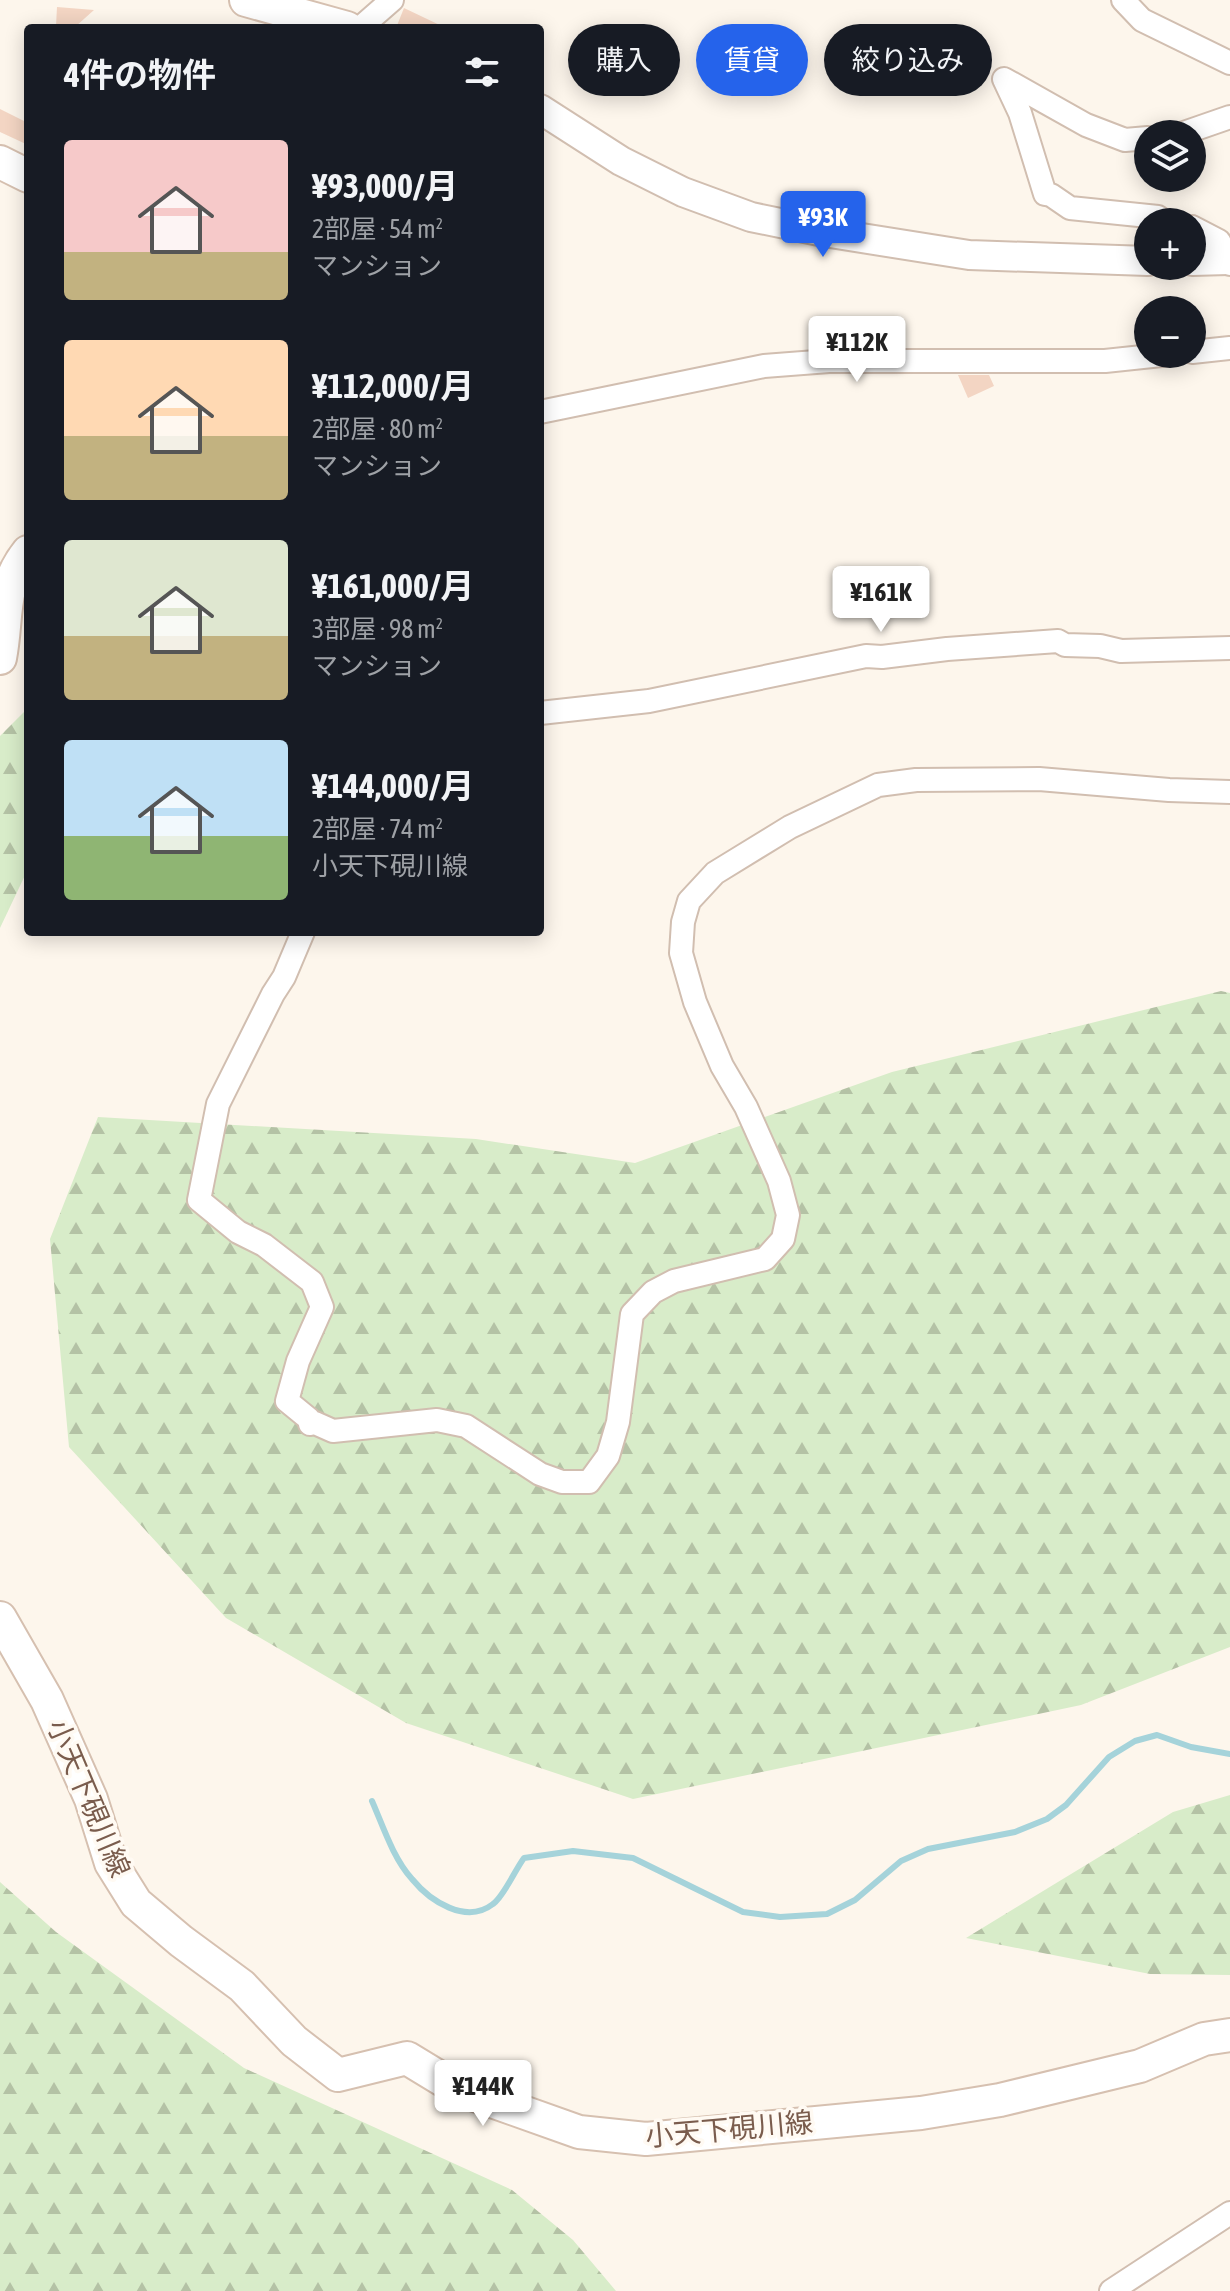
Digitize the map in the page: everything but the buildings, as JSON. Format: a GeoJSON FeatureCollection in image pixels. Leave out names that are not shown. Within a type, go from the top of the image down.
{"type":"FeatureCollection","features":[{"type":"Feature","properties":{"kind":"main road"},"geometry":{"type":"LineString","coordinates":[[246,0],[333,24]]}},
{"type":"Feature","properties":{"kind":"main road"},"geometry":{"type":"LineString","coordinates":[[0,162],[24,174]]}},
{"type":"Feature","properties":{"kind":"main road"},"geometry":{"type":"LineString","coordinates":[[0,658],[6,597],[14,570],[24,557]]}},
{"type":"Feature","properties":{"kind":"main road","name":"小天下硯川線"},"geometry":{"type":"LineString","coordinates":[[0,1618],[47,1700],[91,1799],[111,1863],[136,1903],[242,1986],[294,2041],[338,2075],[407,2058],[458,2089],[579,2132],[646,2139],[921,2113],[987,2102],[1140,2066],[1204,2039],[1230,2035]]}},
{"type":"Feature","properties":{"kind":"street"},"geometry":{"type":"LineString","coordinates":[[365,24],[392,0]]}},
{"type":"Feature","properties":{"kind":"street"},"geometry":{"type":"LineString","coordinates":[[1123,0],[1142,20],[1230,63]]}},
{"type":"Feature","properties":{"kind":"street"},"geometry":{"type":"LineString","coordinates":[[1134,139],[1125,140],[1086,125],[1004,79],[1020,113],[1045,194],[1070,208],[1134,215]]}},
{"type":"Feature","properties":{"kind":"street"},"geometry":{"type":"LineString","coordinates":[[544,112],[621,161],[683,192],[751,217],[969,255],[1134,261]]}},
{"type":"Feature","properties":{"kind":"street"},"geometry":{"type":"LineString","coordinates":[[1206,125],[1230,117]]}},
{"type":"Feature","properties":{"kind":"street"},"geometry":{"type":"LineString","coordinates":[[1206,234],[1219,241],[1229,262],[1206,261]]}},
{"type":"Feature","properties":{"kind":"street"},"geometry":{"type":"LineString","coordinates":[[1206,351],[1230,348]]}},
{"type":"Feature","properties":{"kind":"street"},"geometry":{"type":"LineString","coordinates":[[544,411],[764,366],[829,361],[1105,361],[1134,358]]}},
{"type":"Feature","properties":{"kind":"street"},"geometry":{"type":"LineString","coordinates":[[544,713],[649,701],[866,656],[1058,641],[1065,645],[1100,646],[1121,651],[1230,648]]}},
{"type":"Feature","properties":{"kind":"street"},"geometry":{"type":"LineString","coordinates":[[301,936],[284,977],[218,1104],[199,1200],[238,1232],[264,1245],[312,1282],[322,1307],[298,1361],[287,1401],[309,1419],[310,1424],[315,1423],[333,1431],[437,1420],[466,1426],[540,1474],[562,1482],[589,1482],[608,1456],[618,1422],[632,1314],[653,1292],[674,1281],[765,1259],[783,1239],[788,1215],[779,1181],[746,1107],[722,1066],[695,1002],[681,953],[683,922],[689,901],[715,873],[790,827],[878,785],[916,780],[1039,779],[1230,792]]}},
{"type":"Feature","properties":{"kind":"street"},"geometry":{"type":"LineString","coordinates":[[1111,2291],[1230,2213]]}},
{"type":"Feature","properties":{"kind":"green space"},"geometry":{"type":"Polygon","coordinates":[[[24,712],[24,877],[0,928],[0,736],[24,712]]]}},
{"type":"Feature","properties":{"kind":"green space"},"geometry":{"type":"Polygon","coordinates":[[[1221,991],[1230,993],[1230,1647],[1081,1705],[633,1799],[406,1723],[226,1618],[69,1447],[50,1239],[98,1117],[476,1139],[635,1163],[892,1072],[1221,991]]]}},
{"type":"Feature","properties":{"kind":"green space"},"geometry":{"type":"Polygon","coordinates":[[[1230,1795],[1230,1975],[1150,1974],[966,1938],[1173,1812],[1230,1795]]]}},
{"type":"Feature","properties":{"kind":"green space"},"geometry":{"type":"Polygon","coordinates":[[[0,1882],[56,1932],[244,2068],[512,2190],[573,2240],[616,2291],[0,2291],[0,1882]]]}},
{"type":"Feature","properties":{"kind":"waterway"},"geometry":{"type":"LineString","coordinates":[[372,1801],[405,1871],[428,1895],[449,1908],[471,1912],[483,1910],[501,1895],[524,1858],[573,1851],[633,1858],[743,1912],[780,1917],[827,1914],[855,1900],[901,1861],[928,1849],[1015,1832],[1047,1819],[1066,1805],[1109,1757],[1135,1741],[1157,1735],[1191,1747],[1230,1754]]}}]}
